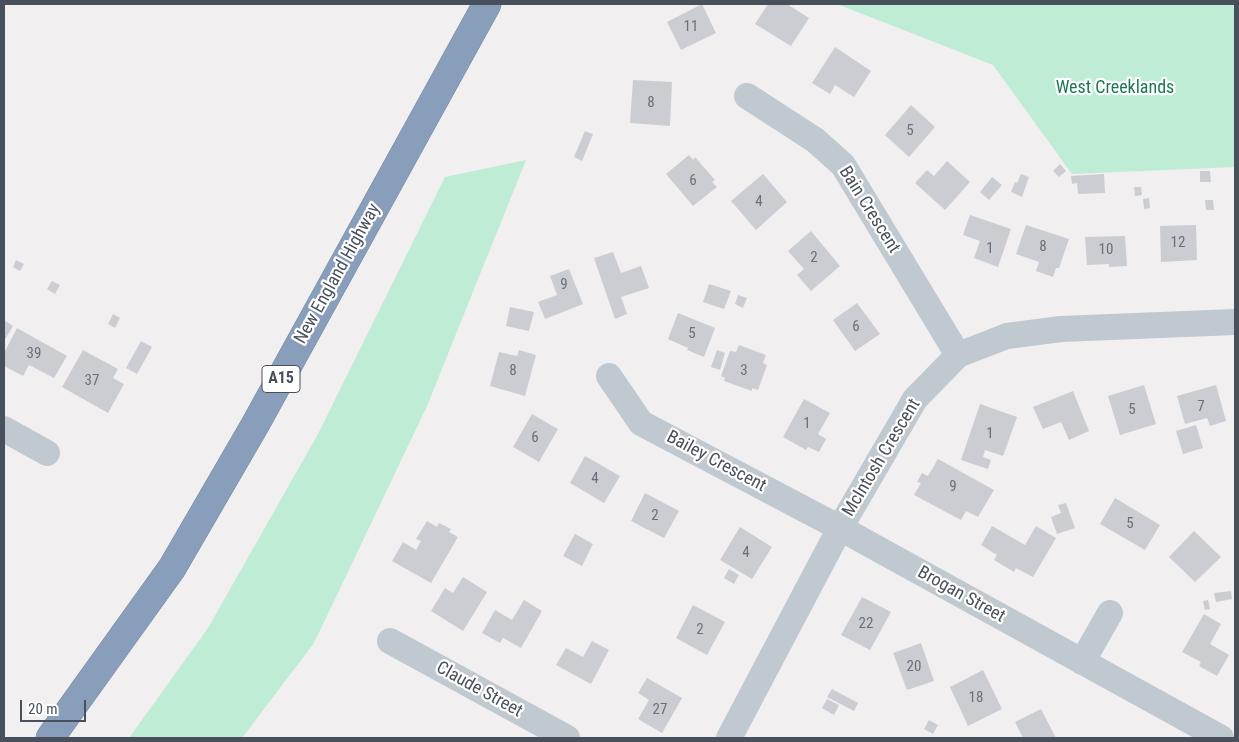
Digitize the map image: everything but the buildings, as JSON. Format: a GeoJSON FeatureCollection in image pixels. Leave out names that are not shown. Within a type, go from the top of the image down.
{"type":"FeatureCollection","features":[{"type":"Feature","properties":{"kind":"highway","name":"New England Highway"},"geometry":{"type":"LineString","coordinates":[[50,738],[172,568],[260,416],[487,4]]}},
{"type":"Feature","properties":{"kind":"street","name":"Bain Crescent"},"geometry":{"type":"LineString","coordinates":[[747,96],[816,140],[843,165],[958,355]]}},
{"type":"Feature","properties":{"kind":"street","name":"McIntosh Crescent"},"geometry":{"type":"LineString","coordinates":[[729,738],[840,528],[915,399],[958,355],[1007,336],[1061,329],[1235,322]]}},
{"type":"Feature","properties":{"kind":"street","name":"Bailey Crescent"},"geometry":{"type":"LineString","coordinates":[[609,376],[641,423],[840,528]]}},
{"type":"Feature","properties":{"kind":"street"},"geometry":{"type":"LineString","coordinates":[[4,429],[47,453]]}},
{"type":"Feature","properties":{"kind":"street","name":"Brogan Street"},"geometry":{"type":"LineString","coordinates":[[840,528],[1221,738]]}},
{"type":"Feature","properties":{"kind":"street"},"geometry":{"type":"LineString","coordinates":[[1082,662],[1110,613]]}},
{"type":"Feature","properties":{"kind":"street","name":"Claude Street"},"geometry":{"type":"LineString","coordinates":[[390,641],[567,738]]}},
{"type":"Feature","properties":{"kind":"green space","name":"West Creeklands"},"geometry":{"type":"Polygon","coordinates":[[[837,4],[1235,4],[1235,167],[1072,174],[993,65],[837,4]]]}},
{"type":"Feature","properties":{"kind":"green space"},"geometry":{"type":"Polygon","coordinates":[[[526,160],[427,406],[314,643],[242,738],[129,738],[208,628],[318,434],[445,177],[526,160]]]}}]}
